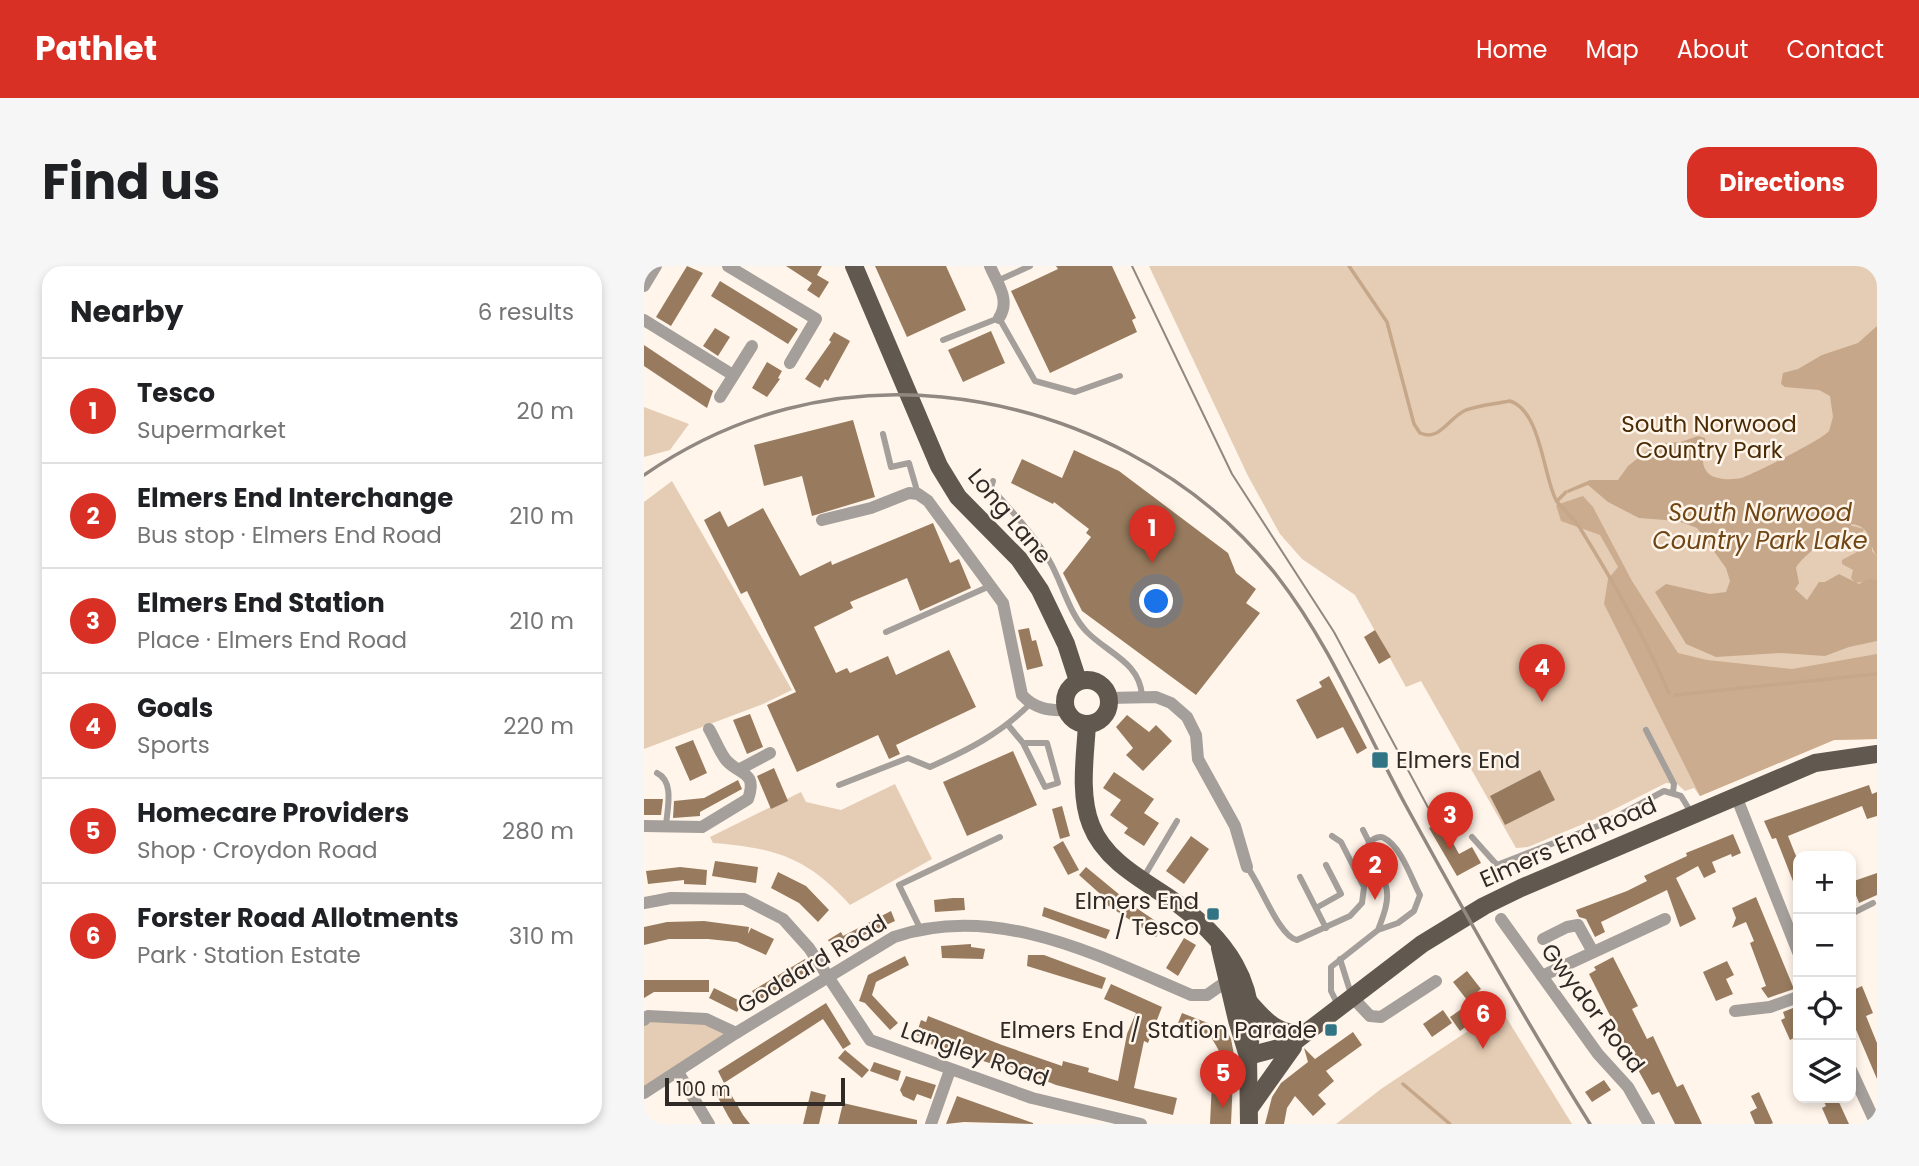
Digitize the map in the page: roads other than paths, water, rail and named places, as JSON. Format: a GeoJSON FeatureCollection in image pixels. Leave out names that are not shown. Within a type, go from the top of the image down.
{"type":"FeatureCollection","features":[{"type":"Feature","properties":{"kind":"main road","name":"Long Lane"},"geometry":{"type":"LineString","coordinates":[[854,266],[939,466],[958,497],[1019,559],[1040,590],[1066,644],[1078,681]]}},
{"type":"Feature","properties":{"kind":"main road"},"geometry":{"type":"LineString","coordinates":[[1078,681],[1096,682],[1108,698],[1105,715],[1087,725],[1074,721],[1066,710],[1067,692],[1078,681]]}},
{"type":"Feature","properties":{"kind":"main road"},"geometry":{"type":"LineString","coordinates":[[1087,725],[1085,782],[1091,826],[1113,857],[1141,880],[1197,918],[1234,961],[1250,1002],[1253,1032],[1248,1056]]}},
{"type":"Feature","properties":{"kind":"main road","name":"Elmers End Road"},"geometry":{"type":"LineString","coordinates":[[1248,1056],[1278,1051],[1455,922],[1479,908],[1815,763],[1877,754]]}},
{"type":"Feature","properties":{"kind":"main road"},"geometry":{"type":"LineString","coordinates":[[1219,942],[1248,1056],[1250,1115]]}},
{"type":"Feature","properties":{"kind":"main road"},"geometry":{"type":"LineString","coordinates":[[1250,1002],[1272,1027],[1296,1034],[1307,1032]]}},
{"type":"Feature","properties":{"kind":"main road"},"geometry":{"type":"LineString","coordinates":[[1250,1115],[1272,1073],[1307,1032]]}},
{"type":"Feature","properties":{"kind":"street"},"geometry":{"type":"LineString","coordinates":[[644,286],[656,266]]}},
{"type":"Feature","properties":{"kind":"street"},"geometry":{"type":"LineString","coordinates":[[728,266],[816,319],[790,363]]}},
{"type":"Feature","properties":{"kind":"street"},"geometry":{"type":"LineString","coordinates":[[990,266],[1005,299],[1004,310],[999,318]]}},
{"type":"Feature","properties":{"kind":"street"},"geometry":{"type":"LineString","coordinates":[[644,320],[733,375]]}},
{"type":"Feature","properties":{"kind":"street"},"geometry":{"type":"LineString","coordinates":[[720,397],[752,346]]}},
{"type":"Feature","properties":{"kind":"street"},"geometry":{"type":"LineString","coordinates":[[822,520],[871,508],[909,493],[918,494],[928,501],[1003,603],[1019,687],[1030,704],[1050,711],[1066,710]]}},
{"type":"Feature","properties":{"kind":"street"},"geometry":{"type":"LineString","coordinates":[[1108,698],[1142,695],[1171,703],[1187,718],[1196,735],[1198,759],[1234,826],[1247,867]]}},
{"type":"Feature","properties":{"kind":"street"},"geometry":{"type":"LineString","coordinates":[[644,826],[702,827],[748,799],[752,789],[747,774],[727,762],[709,729]]}},
{"type":"Feature","properties":{"kind":"street"},"geometry":{"type":"LineString","coordinates":[[740,769],[770,753]]}},
{"type":"Feature","properties":{"kind":"street"},"geometry":{"type":"LineString","coordinates":[[1736,796],[1793,934]]}},
{"type":"Feature","properties":{"kind":"street","name":"Langley Road"},"geometry":{"type":"LineString","coordinates":[[644,903],[671,898],[744,899],[783,919],[809,948],[870,1040],[1032,1098],[1141,1124]]}},
{"type":"Feature","properties":{"kind":"street","name":"Gwydor Road"},"geometry":{"type":"LineString","coordinates":[[1501,919],[1598,1054],[1628,1087],[1649,1124]]}},
{"type":"Feature","properties":{"kind":"street"},"geometry":{"type":"LineString","coordinates":[[1542,976],[1665,919]]}},
{"type":"Feature","properties":{"kind":"street","name":"Goddard Road"},"geometry":{"type":"LineString","coordinates":[[644,1093],[736,1033],[894,937],[920,928],[965,923],[1044,936],[1191,995],[1206,995],[1227,981]]}},
{"type":"Feature","properties":{"kind":"street"},"geometry":{"type":"LineString","coordinates":[[1544,939],[1567,926],[1578,925],[1593,952]]}},
{"type":"Feature","properties":{"kind":"street"},"geometry":{"type":"LineString","coordinates":[[1346,1003],[1370,1016],[1381,1017],[1436,981]]}},
{"type":"Feature","properties":{"kind":"street"},"geometry":{"type":"LineString","coordinates":[[1735,1011],[1770,1007],[1793,999]]}},
{"type":"Feature","properties":{"kind":"street","name":"Goddard Road"},"geometry":{"type":"LineString","coordinates":[[644,1020],[648,1016],[706,1019],[736,1033]]}},
{"type":"Feature","properties":{"kind":"street"},"geometry":{"type":"LineString","coordinates":[[931,1124],[950,1070]]}},
{"type":"Feature","properties":{"kind":"street"},"geometry":{"type":"LineString","coordinates":[[678,1072],[709,1124]]}},
{"type":"Feature","properties":{"kind":"street"},"geometry":{"type":"LineString","coordinates":[[1856,1081],[1876,1124]]}},
{"type":"Feature","properties":{"kind":"lane"},"geometry":{"type":"LineString","coordinates":[[997,281],[1030,266]]}},
{"type":"Feature","properties":{"kind":"lane"},"geometry":{"type":"LineString","coordinates":[[943,340],[999,318],[1035,382],[1075,392],[1120,376]]}},
{"type":"Feature","properties":{"kind":"lane"},"geometry":{"type":"LineString","coordinates":[[883,434],[891,467],[909,463],[918,494]]}},
{"type":"Feature","properties":{"kind":"lane"},"geometry":{"type":"LineString","coordinates":[[993,481],[991,488],[1027,527],[1051,562],[1072,611],[1087,631],[1133,667],[1141,682],[1142,695]]}},
{"type":"Feature","properties":{"kind":"lane"},"geometry":{"type":"LineString","coordinates":[[886,632],[992,585]]}},
{"type":"Feature","properties":{"kind":"lane"},"geometry":{"type":"LineString","coordinates":[[839,786],[908,758],[930,767],[981,744],[1008,725],[1030,704]]}},
{"type":"Feature","properties":{"kind":"lane"},"geometry":{"type":"LineString","coordinates":[[1008,725],[1023,743],[1045,787],[1058,783],[1047,743],[1023,743]]}},
{"type":"Feature","properties":{"kind":"lane"},"geometry":{"type":"LineString","coordinates":[[1646,730],[1674,784],[1673,792]]}},
{"type":"Feature","properties":{"kind":"lane"},"geometry":{"type":"LineString","coordinates":[[657,773],[664,777],[668,785],[666,826]]}},
{"type":"Feature","properties":{"kind":"lane"},"geometry":{"type":"LineString","coordinates":[[1472,837],[1491,861],[1503,864],[1603,824],[1664,792],[1681,796],[1692,814]]}},
{"type":"Feature","properties":{"kind":"lane"},"geometry":{"type":"LineString","coordinates":[[1141,880],[1177,821]]}},
{"type":"Feature","properties":{"kind":"lane"},"geometry":{"type":"LineString","coordinates":[[1363,830],[1368,842],[1369,860],[1386,887],[1387,897],[1378,930]]}},
{"type":"Feature","properties":{"kind":"lane"},"geometry":{"type":"LineString","coordinates":[[920,928],[899,885],[1000,836]]}},
{"type":"Feature","properties":{"kind":"lane"},"geometry":{"type":"LineString","coordinates":[[1247,867],[1258,881],[1287,935],[1297,940],[1350,916],[1362,903],[1364,887],[1342,842],[1332,836]]}},
{"type":"Feature","properties":{"kind":"lane"},"geometry":{"type":"LineString","coordinates":[[1346,1003],[1329,978],[1331,967],[1378,930],[1398,923],[1414,911],[1420,895],[1395,849],[1386,839],[1379,837],[1368,842]]}},
{"type":"Feature","properties":{"kind":"lane"},"geometry":{"type":"LineString","coordinates":[[1316,908],[1341,894],[1326,865]]}},
{"type":"Feature","properties":{"kind":"lane"},"geometry":{"type":"LineString","coordinates":[[1300,877],[1326,928]]}},
{"type":"Feature","properties":{"kind":"lane"},"geometry":{"type":"LineString","coordinates":[[1856,912],[1873,903]]}},
{"type":"Feature","properties":{"kind":"lane"},"geometry":{"type":"LineString","coordinates":[[1340,959],[1346,1003]]}},
{"type":"Feature","properties":{"kind":"water","name":"South Norwood Country Park Lake"},"geometry":{"type":"Polygon","coordinates":[[[1877,326],[1877,556],[1867,532],[1858,525],[1851,524],[1848,533],[1832,535],[1798,564],[1796,568],[1799,583],[1795,589],[1807,600],[1819,582],[1825,582],[1839,574],[1859,584],[1868,579],[1877,580],[1877,641],[1825,656],[1781,653],[1716,657],[1686,644],[1655,592],[1666,584],[1710,594],[1726,592],[1730,581],[1726,568],[1697,528],[1678,521],[1639,518],[1608,502],[1588,485],[1568,493],[1567,490],[1590,480],[1618,480],[1628,466],[1656,444],[1681,442],[1698,436],[1705,438],[1705,470],[1712,476],[1729,479],[1741,478],[1814,442],[1829,431],[1833,417],[1830,396],[1819,390],[1785,387],[1781,384],[1783,373],[1798,369],[1822,355],[1858,343],[1877,326]]]}},
{"type":"Feature","properties":{"kind":"waterway"},"geometry":{"type":"LineString","coordinates":[[1349,266],[1387,322],[1414,424],[1420,433],[1427,435],[1439,432],[1466,410],[1510,401],[1520,407],[1528,417],[1535,430],[1556,500],[1577,524],[1604,568],[1639,630],[1669,693]]}},
{"type":"Feature","properties":{"kind":"waterway"},"geometry":{"type":"LineString","coordinates":[[1557,501],[1566,492]]}},
{"type":"Feature","properties":{"kind":"waterway"},"geometry":{"type":"LineString","coordinates":[[1675,695],[1877,674]]}},
{"type":"Feature","properties":{"kind":"waterway"},"geometry":{"type":"LineString","coordinates":[[1403,1084],[1450,1124]]}},
{"type":"Feature","properties":{"kind":"tram line"},"geometry":{"type":"LineString","coordinates":[[1132,266],[1232,474],[1334,632],[1431,813]]}},
{"type":"Feature","properties":{"kind":"railway"},"geometry":{"type":"LineString","coordinates":[[644,475],[713,436],[786,409],[863,396],[902,395],[990,404],[1038,416],[1084,432],[1128,453],[1170,478],[1209,506],[1245,539],[1296,602],[1346,687],[1405,804],[1472,925],[1590,1124]]}},
{"type":"Feature","properties":{"kind":"place","name":"Tesco"},"geometry":{"type":"Point","coordinates":[1152,563]}},
{"type":"Feature","properties":{"kind":"place","name":"Goals"},"geometry":{"type":"Point","coordinates":[1542,702]}},
{"type":"Feature","properties":{"kind":"place","name":"Elmers End"},"geometry":{"type":"Point","coordinates":[1380,760]}},
{"type":"Feature","properties":{"kind":"place","name":"Elmers End Station"},"geometry":{"type":"Point","coordinates":[1450,850]}},
{"type":"Feature","properties":{"kind":"place","name":"Elmers End Interchange"},"geometry":{"type":"Point","coordinates":[1375,900]}},
{"type":"Feature","properties":{"kind":"place","name":"Elmers End / Tesco"},"geometry":{"type":"Point","coordinates":[1213,914]}},
{"type":"Feature","properties":{"kind":"place","name":"Elmers End / Station Parade"},"geometry":{"type":"Point","coordinates":[1331,1030]}},
{"type":"Feature","properties":{"kind":"place","name":"Forster Road Allotments"},"geometry":{"type":"Point","coordinates":[1483,1049]}},
{"type":"Feature","properties":{"kind":"place","name":"Homecare Providers"},"geometry":{"type":"Point","coordinates":[1223,1108]}},
{"type":"Feature","properties":{"kind":"park label","name":"South Norwood Country Park"},"geometry":{"type":"Point","coordinates":[1709,437]}}]}
